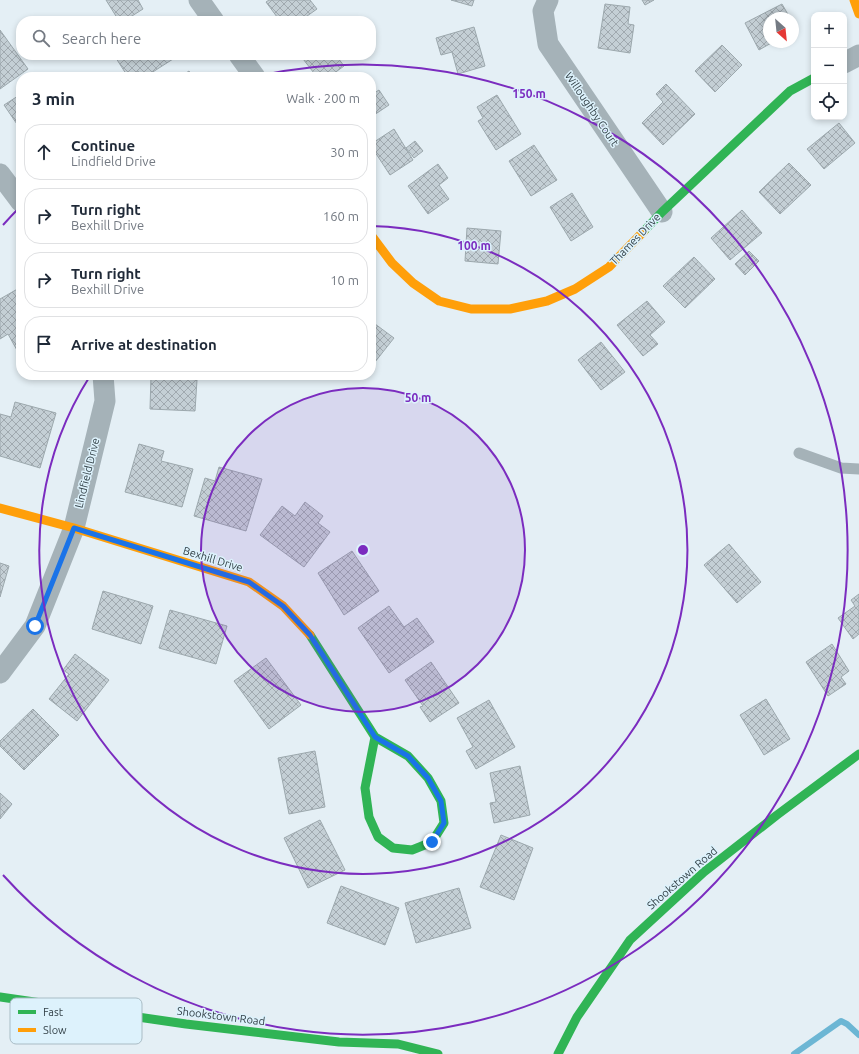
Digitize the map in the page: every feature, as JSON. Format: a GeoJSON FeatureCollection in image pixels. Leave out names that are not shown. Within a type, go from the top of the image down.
{"type":"FeatureCollection","features":[{"type":"Feature","properties":{"kind":"street"},"geometry":{"type":"LineString","coordinates":[[198,0],[210,16]]}},
{"type":"Feature","properties":{"kind":"street","name":"Willoughby Court"},"geometry":{"type":"LineString","coordinates":[[548,0],[543,11],[548,44],[662,212]]}},
{"type":"Feature","properties":{"kind":"street"},"geometry":{"type":"LineString","coordinates":[[854,0],[859,14]]}},
{"type":"Feature","properties":{"kind":"street"},"geometry":{"type":"LineString","coordinates":[[847,61],[859,55]]}},
{"type":"Feature","properties":{"kind":"street"},"geometry":{"type":"LineString","coordinates":[[243,60],[251,72]]}},
{"type":"Feature","properties":{"kind":"street","name":"Thames Drive"},"geometry":{"type":"LineString","coordinates":[[376,242],[392,263],[413,283],[439,301],[471,309],[510,309],[547,301],[575,289],[609,267],[662,212],[790,91],[811,80]]}},
{"type":"Feature","properties":{"kind":"street"},"geometry":{"type":"LineString","coordinates":[[0,174],[16,195]]}},
{"type":"Feature","properties":{"kind":"street","name":"Lindfield Drive"},"geometry":{"type":"LineString","coordinates":[[0,673],[35,626],[74,528],[105,401],[103,380]]}},
{"type":"Feature","properties":{"kind":"street","name":"Bexhill Drive"},"geometry":{"type":"LineString","coordinates":[[0,508],[74,528],[249,582],[283,606],[310,635],[375,737],[408,756],[428,778],[441,801],[444,823],[432,842],[412,850],[393,848],[378,837],[369,817],[365,788],[375,737]]}},
{"type":"Feature","properties":{"kind":"street","name":"Shookstown Road"},"geometry":{"type":"LineString","coordinates":[[558,1054],[576,1017],[630,940],[704,872],[859,754]]}},
{"type":"Feature","properties":{"kind":"street","name":"Shookstown Road"},"geometry":{"type":"LineString","coordinates":[[0,997],[10,998]]}},
{"type":"Feature","properties":{"kind":"street","name":"Shookstown Road"},"geometry":{"type":"LineString","coordinates":[[142,1018],[339,1042],[398,1044],[438,1054]]}},
{"type":"Feature","properties":{"kind":"lane"},"geometry":{"type":"LineString","coordinates":[[799,453],[841,468],[859,469]]}},
{"type":"Feature","properties":{"kind":"building"},"geometry":{"type":"Polygon","coordinates":[[[106,0],[138,0],[143,9],[132,16],[116,16],[106,0]]]}},
{"type":"Feature","properties":{"kind":"building"},"geometry":{"type":"Polygon","coordinates":[[[269,0],[310,0],[317,9],[307,16],[276,16],[266,2],[269,0]]]}},
{"type":"Feature","properties":{"kind":"building"},"geometry":{"type":"Polygon","coordinates":[[[451,0],[474,0],[472,6],[451,0]]]}},
{"type":"Feature","properties":{"kind":"building"},"geometry":{"type":"Polygon","coordinates":[[[642,0],[654,0],[645,5],[642,0]]]}},
{"type":"Feature","properties":{"kind":"building"},"geometry":{"type":"Polygon","coordinates":[[[605,4],[630,7],[628,24],[634,25],[630,53],[598,48],[605,4]]]}},
{"type":"Feature","properties":{"kind":"building"},"geometry":{"type":"Polygon","coordinates":[[[782,4],[787,12],[766,12],[782,4]]]}},
{"type":"Feature","properties":{"kind":"building"},"geometry":{"type":"Polygon","coordinates":[[[763,14],[763,48],[759,50],[745,23],[763,14]]]}},
{"type":"Feature","properties":{"kind":"building"},"geometry":{"type":"Polygon","coordinates":[[[474,27],[485,66],[458,74],[452,52],[441,55],[436,38],[474,27]]]}},
{"type":"Feature","properties":{"kind":"building"},"geometry":{"type":"Polygon","coordinates":[[[0,30],[16,52],[16,60],[22,60],[28,69],[24,72],[16,72],[16,78],[0,89],[0,30]]]}},
{"type":"Feature","properties":{"kind":"building"},"geometry":{"type":"Polygon","coordinates":[[[722,45],[742,65],[715,92],[695,71],[722,45]]]}},
{"type":"Feature","properties":{"kind":"building"},"geometry":{"type":"Polygon","coordinates":[[[117,60],[171,60],[153,72],[125,72],[117,60]]]}},
{"type":"Feature","properties":{"kind":"building"},"geometry":{"type":"Polygon","coordinates":[[[304,60],[340,60],[344,66],[336,72],[313,72],[304,60]]]}},
{"type":"Feature","properties":{"kind":"building"},"geometry":{"type":"Polygon","coordinates":[[[666,84],[695,114],[663,145],[642,123],[663,102],[656,94],[666,84]]]}},
{"type":"Feature","properties":{"kind":"building"},"geometry":{"type":"Polygon","coordinates":[[[379,90],[389,105],[376,114],[376,92],[379,90]]]}},
{"type":"Feature","properties":{"kind":"building"},"geometry":{"type":"Polygon","coordinates":[[[497,95],[521,134],[496,150],[478,121],[483,118],[477,107],[497,95]]]}},
{"type":"Feature","properties":{"kind":"building"},"geometry":{"type":"Polygon","coordinates":[[[16,97],[16,123],[4,105],[16,97]]]}},
{"type":"Feature","properties":{"kind":"building"},"geometry":{"type":"Polygon","coordinates":[[[839,123],[855,143],[824,169],[807,149],[839,123]]]}},
{"type":"Feature","properties":{"kind":"building"},"geometry":{"type":"Polygon","coordinates":[[[394,129],[413,160],[390,175],[376,154],[376,141],[394,129]]]}},
{"type":"Feature","properties":{"kind":"building"},"geometry":{"type":"Polygon","coordinates":[[[415,141],[423,151],[414,158],[406,148],[415,141]]]}},
{"type":"Feature","properties":{"kind":"building"},"geometry":{"type":"Polygon","coordinates":[[[534,145],[557,180],[531,196],[509,161],[534,145]]]}},
{"type":"Feature","properties":{"kind":"building"},"geometry":{"type":"Polygon","coordinates":[[[789,163],[811,185],[780,214],[759,192],[789,163]]]}},
{"type":"Feature","properties":{"kind":"building"},"geometry":{"type":"Polygon","coordinates":[[[438,164],[448,178],[439,185],[449,199],[428,214],[408,186],[438,164]]]}},
{"type":"Feature","properties":{"kind":"building"},"geometry":{"type":"Polygon","coordinates":[[[572,193],[593,227],[571,241],[550,207],[572,193]]]}},
{"type":"Feature","properties":{"kind":"building"},"geometry":{"type":"Polygon","coordinates":[[[742,210],[762,233],[730,260],[711,238],[742,210]]]}},
{"type":"Feature","properties":{"kind":"building"},"geometry":{"type":"Polygon","coordinates":[[[467,228],[501,231],[498,264],[465,261],[467,228]]]}},
{"type":"Feature","properties":{"kind":"building"},"geometry":{"type":"Polygon","coordinates":[[[749,251],[759,261],[745,275],[735,264],[749,251]]]}},
{"type":"Feature","properties":{"kind":"building"},"geometry":{"type":"Polygon","coordinates":[[[694,257],[715,279],[685,308],[663,286],[694,257]]]}},
{"type":"Feature","properties":{"kind":"building"},"geometry":{"type":"Polygon","coordinates":[[[16,290],[16,348],[8,334],[0,339],[0,299],[16,290]]]}},
{"type":"Feature","properties":{"kind":"building"},"geometry":{"type":"Polygon","coordinates":[[[647,301],[665,322],[650,335],[658,344],[643,356],[617,325],[647,301]]]}},
{"type":"Feature","properties":{"kind":"building"},"geometry":{"type":"Polygon","coordinates":[[[376,325],[394,338],[376,361],[376,325]]]}},
{"type":"Feature","properties":{"kind":"building"},"geometry":{"type":"Polygon","coordinates":[[[601,342],[625,372],[601,390],[578,360],[601,342]]]}},
{"type":"Feature","properties":{"kind":"building"},"geometry":{"type":"Polygon","coordinates":[[[151,380],[197,380],[195,411],[150,409],[151,380]]]}},
{"type":"Feature","properties":{"kind":"building"},"geometry":{"type":"Polygon","coordinates":[[[15,402],[56,413],[40,468],[0,456],[0,414],[11,417],[15,402]]]}},
{"type":"Feature","properties":{"kind":"building"},"geometry":{"type":"Polygon","coordinates":[[[139,444],[164,451],[161,461],[193,469],[182,507],[125,492],[139,444]]]}},
{"type":"Feature","properties":{"kind":"building"},"geometry":{"type":"Polygon","coordinates":[[[219,467],[262,479],[246,531],[194,516],[205,478],[215,481],[219,467]]]}},
{"type":"Feature","properties":{"kind":"building"},"geometry":{"type":"Polygon","coordinates":[[[305,502],[323,516],[318,523],[330,532],[304,567],[260,535],[282,506],[295,516],[305,502]]]}},
{"type":"Feature","properties":{"kind":"building"},"geometry":{"type":"Polygon","coordinates":[[[729,544],[761,582],[737,603],[704,565],[729,544]]]}},
{"type":"Feature","properties":{"kind":"building"},"geometry":{"type":"Polygon","coordinates":[[[352,551],[379,591],[344,615],[318,573],[352,551]]]}},
{"type":"Feature","properties":{"kind":"building"},"geometry":{"type":"Polygon","coordinates":[[[0,563],[9,566],[0,597],[0,563]]]}},
{"type":"Feature","properties":{"kind":"building"},"geometry":{"type":"Polygon","coordinates":[[[103,591],[153,606],[141,644],[92,629],[103,591]]]}},
{"type":"Feature","properties":{"kind":"building"},"geometry":{"type":"Polygon","coordinates":[[[859,594],[859,634],[853,639],[838,618],[855,606],[851,600],[859,594]]]}},
{"type":"Feature","properties":{"kind":"building"},"geometry":{"type":"Polygon","coordinates":[[[389,606],[404,627],[417,618],[434,642],[389,673],[358,628],[389,606]]]}},
{"type":"Feature","properties":{"kind":"building"},"geometry":{"type":"Polygon","coordinates":[[[170,610],[227,626],[216,664],[159,648],[170,610]]]}},
{"type":"Feature","properties":{"kind":"building"},"geometry":{"type":"Polygon","coordinates":[[[832,644],[849,671],[841,677],[846,684],[828,696],[806,662],[832,644]]]}},
{"type":"Feature","properties":{"kind":"building"},"geometry":{"type":"Polygon","coordinates":[[[75,654],[109,680],[77,721],[49,699],[69,674],[63,670],[75,654]]]}},
{"type":"Feature","properties":{"kind":"building"},"geometry":{"type":"Polygon","coordinates":[[[266,658],[301,705],[269,729],[234,681],[266,658]]]}},
{"type":"Feature","properties":{"kind":"building"},"geometry":{"type":"Polygon","coordinates":[[[431,662],[459,703],[430,722],[420,707],[423,706],[405,680],[431,662]]]}},
{"type":"Feature","properties":{"kind":"building"},"geometry":{"type":"Polygon","coordinates":[[[766,699],[790,739],[764,755],[740,715],[766,699]]]}},
{"type":"Feature","properties":{"kind":"building"},"geometry":{"type":"Polygon","coordinates":[[[489,700],[515,747],[476,769],[466,751],[473,747],[457,718],[489,700]]]}},
{"type":"Feature","properties":{"kind":"building"},"geometry":{"type":"Polygon","coordinates":[[[33,709],[59,735],[24,770],[0,746],[0,741],[33,709]]]}},
{"type":"Feature","properties":{"kind":"building"},"geometry":{"type":"Polygon","coordinates":[[[315,751],[325,807],[289,814],[278,758],[315,751]]]}},
{"type":"Feature","properties":{"kind":"building"},"geometry":{"type":"Polygon","coordinates":[[[520,766],[530,815],[494,823],[490,803],[496,802],[490,773],[520,766]]]}},
{"type":"Feature","properties":{"kind":"building"},"geometry":{"type":"Polygon","coordinates":[[[0,793],[12,804],[0,819],[0,793]]]}},
{"type":"Feature","properties":{"kind":"building"},"geometry":{"type":"Polygon","coordinates":[[[320,820],[345,870],[308,888],[284,838],[320,820]]]}},
{"type":"Feature","properties":{"kind":"building"},"geometry":{"type":"Polygon","coordinates":[[[501,835],[533,848],[514,900],[480,887],[501,835]]]}},
{"type":"Feature","properties":{"kind":"building"},"geometry":{"type":"Polygon","coordinates":[[[341,886],[399,908],[385,945],[327,923],[341,886]]]}},
{"type":"Feature","properties":{"kind":"building"},"geometry":{"type":"Polygon","coordinates":[[[459,888],[471,928],[416,943],[405,903],[459,888]]]}},
{"type":"Feature","properties":{"kind":"waterway"},"geometry":{"type":"LineString","coordinates":[[794,1054],[841,1021],[847,1024],[859,1035]]}},
{"type":"Feature","properties":{"kind":"traffic: fast"},"geometry":{"type":"LineString","coordinates":[[644,231],[662,212],[790,91],[811,80]]}},
{"type":"Feature","properties":{"kind":"traffic: fast"},"geometry":{"type":"LineString","coordinates":[[310,635],[375,737],[408,756],[428,778],[441,801],[444,823],[432,842],[412,850],[393,848],[378,837],[369,817],[365,788],[375,737]]}},
{"type":"Feature","properties":{"kind":"traffic: fast"},"geometry":{"type":"LineString","coordinates":[[558,1054],[577,1017],[630,940],[704,872],[859,754]]}},
{"type":"Feature","properties":{"kind":"traffic: fast"},"geometry":{"type":"LineString","coordinates":[[0,997],[10,998]]}},
{"type":"Feature","properties":{"kind":"traffic: fast"},"geometry":{"type":"LineString","coordinates":[[142,1018],[339,1042],[398,1044],[438,1054]]}},
{"type":"Feature","properties":{"kind":"traffic: slow"},"geometry":{"type":"LineString","coordinates":[[854,0],[859,14]]}},
{"type":"Feature","properties":{"kind":"traffic: slow"},"geometry":{"type":"LineString","coordinates":[[376,242],[392,263],[413,283],[439,301],[471,309],[510,309],[547,301],[575,289],[609,267],[644,231]]}},
{"type":"Feature","properties":{"kind":"traffic: slow"},"geometry":{"type":"LineString","coordinates":[[0,508],[74,528],[249,582],[283,606],[310,635]]}},
{"type":"Feature","properties":{"kind":"route"},"geometry":{"type":"LineString","coordinates":[[35,626],[74,528],[249,582],[283,606],[310,635],[375,737],[408,756],[428,778],[441,801],[444,823],[432,842]]}}]}
